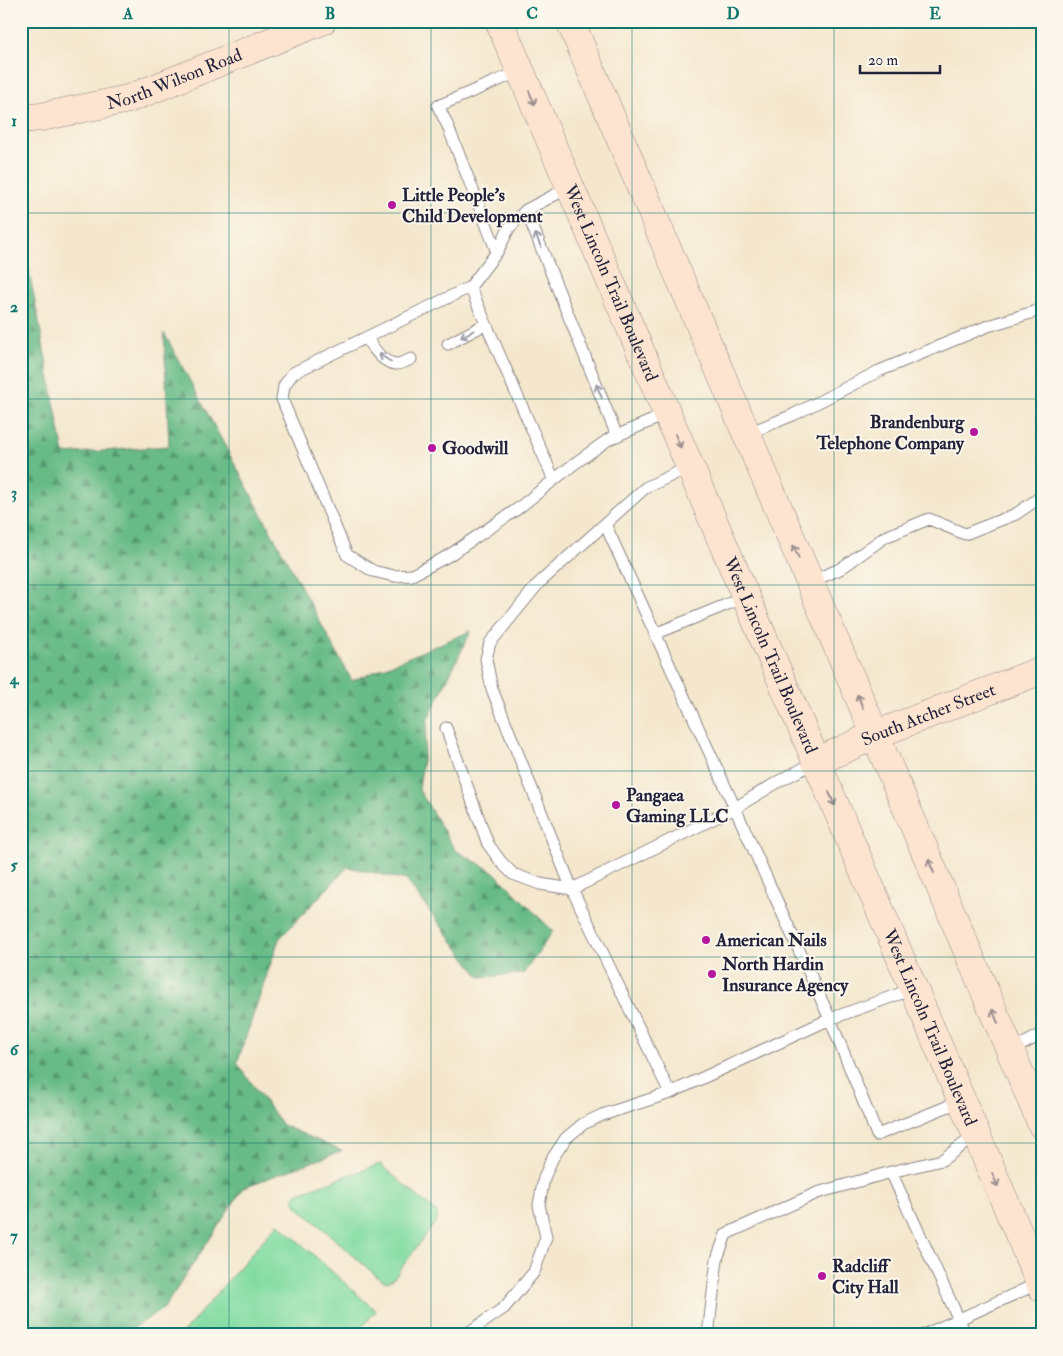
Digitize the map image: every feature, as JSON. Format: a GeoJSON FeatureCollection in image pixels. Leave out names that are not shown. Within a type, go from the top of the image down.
{"type":"FeatureCollection","features":[{"type":"Feature","properties":{"kind":"main road","name":"North Wilson Road"},"geometry":{"type":"LineString","coordinates":[[21,118],[41,117],[128,99],[322,21]]}},
{"type":"Feature","properties":{"kind":"main road","name":"West Lincoln Trail Boulevard"},"geometry":{"type":"LineString","coordinates":[[499,21],[1041,1285]]}},
{"type":"Feature","properties":{"kind":"main road"},"geometry":{"type":"LineString","coordinates":[[570,21],[1010,1051],[1039,1110]]}},
{"type":"Feature","properties":{"kind":"main road","name":"South Atcher Street"},"geometry":{"type":"LineString","coordinates":[[816,762],[875,735],[1042,670]]}},
{"type":"Feature","properties":{"kind":"lane"},"geometry":{"type":"LineString","coordinates":[[497,252],[447,124],[438,106],[520,71]]}},
{"type":"Feature","properties":{"kind":"lane"},"geometry":{"type":"LineString","coordinates":[[570,188],[526,210],[509,228],[497,252],[470,287],[293,373],[284,386],[282,399],[347,555],[373,571],[394,576],[412,575],[448,556],[516,510],[602,444],[667,414]]}},
{"type":"Feature","properties":{"kind":"lane"},"geometry":{"type":"LineString","coordinates":[[526,210],[617,436]]}},
{"type":"Feature","properties":{"kind":"lane"},"geometry":{"type":"LineString","coordinates":[[470,287],[554,480]]}},
{"type":"Feature","properties":{"kind":"lane"},"geometry":{"type":"LineString","coordinates":[[746,434],[793,415],[879,371],[978,330],[1040,310],[1042,312]]}},
{"type":"Feature","properties":{"kind":"lane"},"geometry":{"type":"LineString","coordinates":[[448,344],[486,324]]}},
{"type":"Feature","properties":{"kind":"lane"},"geometry":{"type":"LineString","coordinates":[[366,338],[376,352],[386,360],[396,364],[411,359]]}},
{"type":"Feature","properties":{"kind":"lane"},"geometry":{"type":"LineString","coordinates":[[670,1093],[572,889],[492,689],[486,659],[490,643],[538,584],[645,488],[689,467]]}},
{"type":"Feature","properties":{"kind":"lane"},"geometry":{"type":"LineString","coordinates":[[810,582],[840,568],[885,537],[929,519],[965,534],[1016,514],[1042,496]]}},
{"type":"Feature","properties":{"kind":"lane"},"geometry":{"type":"LineString","coordinates":[[604,524],[830,1019],[877,1135],[962,1101]]}},
{"type":"Feature","properties":{"kind":"lane"},"geometry":{"type":"LineString","coordinates":[[655,634],[745,597]]}},
{"type":"Feature","properties":{"kind":"lane"},"geometry":{"type":"LineString","coordinates":[[446,728],[488,844],[500,862],[513,874],[540,884],[572,889],[735,808],[781,780],[816,762]]}},
{"type":"Feature","properties":{"kind":"lane"},"geometry":{"type":"LineString","coordinates":[[465,1335],[504,1308],[534,1272],[546,1237],[539,1205],[544,1178],[552,1159],[566,1138],[583,1124],[602,1115],[670,1093],[830,1019],[913,989]]}},
{"type":"Feature","properties":{"kind":"lane"},"geometry":{"type":"LineString","coordinates":[[1010,1051],[1042,1034]]}},
{"type":"Feature","properties":{"kind":"lane"},"geometry":{"type":"LineString","coordinates":[[708,1335],[717,1259],[726,1234],[817,1193],[942,1160],[976,1135]]}},
{"type":"Feature","properties":{"kind":"lane"},"geometry":{"type":"LineString","coordinates":[[891,1172],[966,1335]]}},
{"type":"Feature","properties":{"kind":"lane"},"geometry":{"type":"LineString","coordinates":[[924,1335],[1002,1298],[1041,1285]]}},
{"type":"Feature","properties":{"kind":"green space"},"geometry":{"type":"Polygon","coordinates":[[[21,243],[25,250],[64,454],[169,446],[164,333],[352,681],[471,631],[428,719],[419,790],[455,850],[494,872],[553,931],[523,974],[480,977],[406,880],[348,867],[279,939],[237,1063],[282,1125],[342,1151],[244,1187],[164,1308],[123,1335],[21,1335],[21,243]]]}},
{"type":"Feature","properties":{"kind":"green space"},"geometry":{"type":"Polygon","coordinates":[[[380,1164],[437,1213],[438,1219],[393,1279],[387,1282],[380,1279],[297,1206],[294,1200],[296,1194],[380,1164]]]}},
{"type":"Feature","properties":{"kind":"green space"},"geometry":{"type":"Polygon","coordinates":[[[278,1223],[376,1311],[355,1335],[181,1335],[278,1223]]]}},
{"type":"Feature","properties":{"kind":"place","name":"Little People's Child Development"},"geometry":{"type":"Point","coordinates":[392,205]}},
{"type":"Feature","properties":{"kind":"place","name":"Brandenburg Telephone Company"},"geometry":{"type":"Point","coordinates":[974,432]}},
{"type":"Feature","properties":{"kind":"place","name":"Goodwill"},"geometry":{"type":"Point","coordinates":[432,448]}},
{"type":"Feature","properties":{"kind":"place","name":"Pangaea Gaming LLC"},"geometry":{"type":"Point","coordinates":[616,805]}},
{"type":"Feature","properties":{"kind":"place","name":"American Nails"},"geometry":{"type":"Point","coordinates":[706,940]}},
{"type":"Feature","properties":{"kind":"place","name":"North Hardin Insurance Agency"},"geometry":{"type":"Point","coordinates":[712,974]}},
{"type":"Feature","properties":{"kind":"place","name":"Radcliff City Hall"},"geometry":{"type":"Point","coordinates":[822,1276]}}]}
